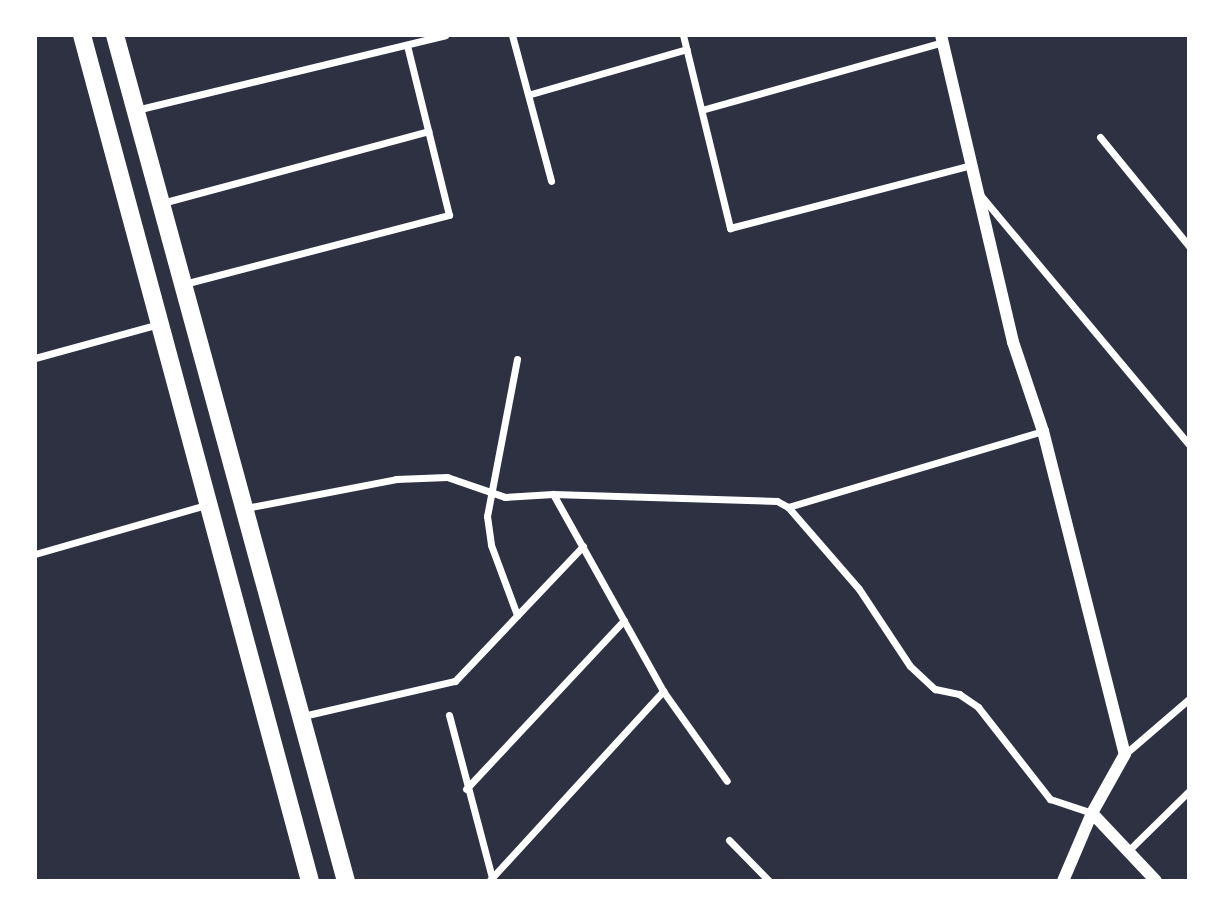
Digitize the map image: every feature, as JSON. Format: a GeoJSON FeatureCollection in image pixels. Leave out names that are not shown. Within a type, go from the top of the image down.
{"type":"FeatureCollection","features":[{"type":"Feature","properties":{"kind":"main road"},"geometry":{"type":"LineString","coordinates":[[82,35],[310,881]]}},
{"type":"Feature","properties":{"kind":"main road"},"geometry":{"type":"LineString","coordinates":[[115,35],[346,881]]}},
{"type":"Feature","properties":{"kind":"street"},"geometry":{"type":"LineString","coordinates":[[136,110],[445,35]]}},
{"type":"Feature","properties":{"kind":"street"},"geometry":{"type":"LineString","coordinates":[[512,35],[531,94],[551,181]]}},
{"type":"Feature","properties":{"kind":"street"},"geometry":{"type":"LineString","coordinates":[[683,35],[705,109],[730,228],[972,165]]}},
{"type":"Feature","properties":{"kind":"street"},"geometry":{"type":"LineString","coordinates":[[705,109],[942,39],[1013,342],[1043,431],[1125,754]]}},
{"type":"Feature","properties":{"kind":"street"},"geometry":{"type":"LineString","coordinates":[[183,284],[449,215],[407,45]]}},
{"type":"Feature","properties":{"kind":"street"},"geometry":{"type":"LineString","coordinates":[[531,94],[687,49]]}},
{"type":"Feature","properties":{"kind":"street"},"geometry":{"type":"LineString","coordinates":[[161,203],[428,131]]}},
{"type":"Feature","properties":{"kind":"street"},"geometry":{"type":"LineString","coordinates":[[1100,137],[1189,246]]}},
{"type":"Feature","properties":{"kind":"street"},"geometry":{"type":"LineString","coordinates":[[979,194],[1189,445]]}},
{"type":"Feature","properties":{"kind":"street"},"geometry":{"type":"LineString","coordinates":[[35,358],[160,324]]}},
{"type":"Feature","properties":{"kind":"street"},"geometry":{"type":"LineString","coordinates":[[517,359],[487,516],[491,545],[517,615]]}},
{"type":"Feature","properties":{"kind":"street"},"geometry":{"type":"LineString","coordinates":[[788,507],[1043,431]]}},
{"type":"Feature","properties":{"kind":"street"},"geometry":{"type":"LineString","coordinates":[[245,508],[396,479],[447,477],[505,497],[552,494],[777,501],[788,507],[859,589],[910,666],[935,689],[959,694],[978,707],[1050,799],[1092,813],[1128,850],[1152,880]]}},
{"type":"Feature","properties":{"kind":"street"},"geometry":{"type":"LineString","coordinates":[[552,494],[663,691],[727,781]]}},
{"type":"Feature","properties":{"kind":"street"},"geometry":{"type":"LineString","coordinates":[[35,554],[209,504]]}},
{"type":"Feature","properties":{"kind":"street"},"geometry":{"type":"LineString","coordinates":[[301,716],[455,681],[583,546]]}},
{"type":"Feature","properties":{"kind":"street"},"geometry":{"type":"LineString","coordinates":[[466,789],[624,620]]}},
{"type":"Feature","properties":{"kind":"street"},"geometry":{"type":"LineString","coordinates":[[491,879],[663,691]]}},
{"type":"Feature","properties":{"kind":"street"},"geometry":{"type":"LineString","coordinates":[[1063,881],[1092,813],[1125,754],[1189,699]]}},
{"type":"Feature","properties":{"kind":"street"},"geometry":{"type":"LineString","coordinates":[[449,715],[491,879]]}},
{"type":"Feature","properties":{"kind":"street"},"geometry":{"type":"LineString","coordinates":[[1128,850],[1189,791]]}},
{"type":"Feature","properties":{"kind":"street"},"geometry":{"type":"LineString","coordinates":[[729,840],[769,881]]}}]}
